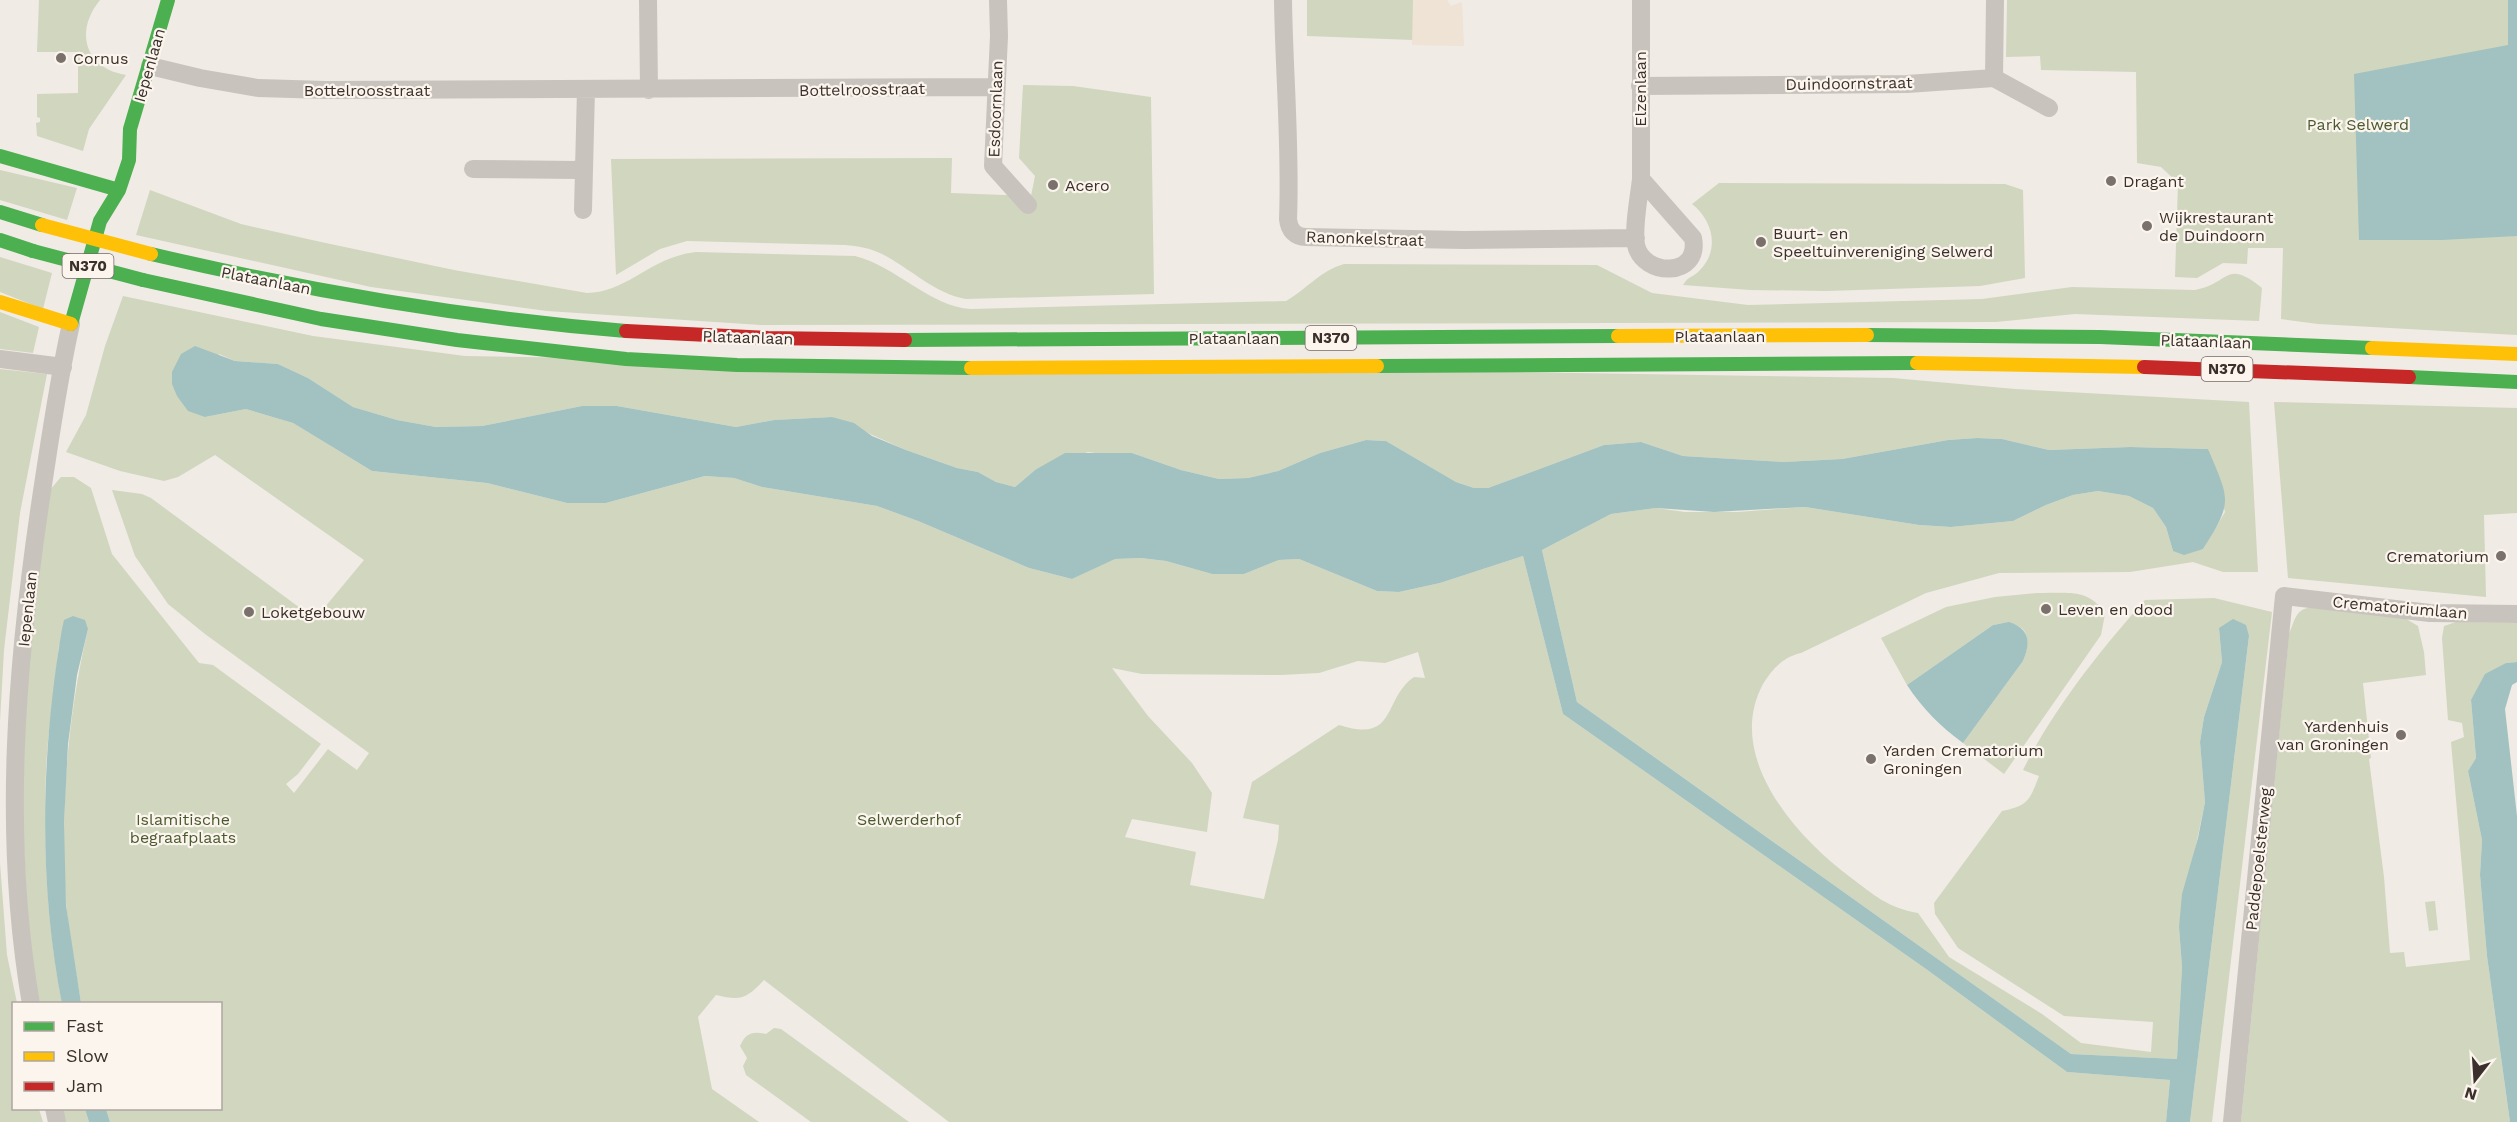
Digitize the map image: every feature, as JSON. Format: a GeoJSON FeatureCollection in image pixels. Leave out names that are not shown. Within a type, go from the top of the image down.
{"type":"FeatureCollection","features":[{"type":"Feature","properties":{"kind":"main road","name":"Iepenlaan"},"geometry":{"type":"LineString","coordinates":[[100,221],[119,190],[129,160],[130,129],[168,0]]}},
{"type":"Feature","properties":{"kind":"main road","name":"Iepenlaan"},"geometry":{"type":"LineString","coordinates":[[117,146],[130,129]]}},
{"type":"Feature","properties":{"kind":"main road"},"geometry":{"type":"LineString","coordinates":[[0,156],[119,190]]}},
{"type":"Feature","properties":{"kind":"main road","name":"Iepenlaan"},"geometry":{"type":"LineString","coordinates":[[71,324],[100,221],[102,184],[106,168]]}},
{"type":"Feature","properties":{"kind":"main road","name":"Plataanlaan"},"geometry":{"type":"LineString","coordinates":[[0,212],[151,254],[326,292],[453,313],[622,331],[730,337],[929,340],[1958,335],[2112,338],[2517,354]]}},
{"type":"Feature","properties":{"kind":"main road","name":"Plataanlaan"},"geometry":{"type":"LineString","coordinates":[[0,240],[143,280],[321,319],[446,339],[626,359],[726,364],[950,368],[1952,363],[2226,369],[2517,383]]}},
{"type":"Feature","properties":{"kind":"main road"},"geometry":{"type":"LineString","coordinates":[[0,302],[71,324]]}},
{"type":"Feature","properties":{"kind":"street"},"geometry":{"type":"LineString","coordinates":[[648,0],[649,90]]}},
{"type":"Feature","properties":{"kind":"street","name":"Esdoornlaan"},"geometry":{"type":"LineString","coordinates":[[998,0],[999,36],[993,166],[1028,205]]}},
{"type":"Feature","properties":{"kind":"street","name":"Ranonkelstraat"},"geometry":{"type":"LineString","coordinates":[[1283,0],[1290,163],[1288,223],[1296,235],[1301,237],[1464,240],[1636,238]]}},
{"type":"Feature","properties":{"kind":"street","name":"Elzenlaan"},"geometry":{"type":"LineString","coordinates":[[1636,238],[1641,178],[1641,0]]}},
{"type":"Feature","properties":{"kind":"street"},"geometry":{"type":"LineString","coordinates":[[1995,0],[1994,78],[2049,108]]}},
{"type":"Feature","properties":{"kind":"street","name":"Bottelroosstraat"},"geometry":{"type":"LineString","coordinates":[[150,66],[258,88],[326,90],[995,87]]}},
{"type":"Feature","properties":{"kind":"street","name":"Duindoornstraat"},"geometry":{"type":"LineString","coordinates":[[1640,86],[1907,84],[1994,78]]}},
{"type":"Feature","properties":{"kind":"street"},"geometry":{"type":"LineString","coordinates":[[583,210],[586,89]]}},
{"type":"Feature","properties":{"kind":"street"},"geometry":{"type":"LineString","coordinates":[[473,169],[577,170],[584,165]]}},
{"type":"Feature","properties":{"kind":"street"},"geometry":{"type":"LineString","coordinates":[[1636,238],[1640,253],[1658,267],[1666,269],[1682,266],[1694,251],[1690,232],[1641,178]]}},
{"type":"Feature","properties":{"kind":"street","name":"Iepenlaan"},"geometry":{"type":"LineString","coordinates":[[31,1002],[22,954],[17,891],[14,807],[18,698],[32,559],[71,324]]}},
{"type":"Feature","properties":{"kind":"street"},"geometry":{"type":"LineString","coordinates":[[0,359],[63,367]]}},
{"type":"Feature","properties":{"kind":"street","name":"Crematoriumlaan"},"geometry":{"type":"LineString","coordinates":[[2284,596],[2430,613],[2517,614]]}},
{"type":"Feature","properties":{"kind":"street","name":"Paddepoelsterweg"},"geometry":{"type":"LineString","coordinates":[[2232,1122],[2284,596]]}},
{"type":"Feature","properties":{"kind":"green space"},"geometry":{"type":"Polygon","coordinates":[[[39,0],[100,0],[87,24],[88,47],[93,57],[101,65],[126,75],[89,129],[83,151],[37,136],[36,123],[40,122],[40,118],[37,117],[37,94],[78,93],[78,52],[37,52],[39,0]]]}},
{"type":"Feature","properties":{"kind":"green space"},"geometry":{"type":"Polygon","coordinates":[[[1307,0],[1413,0],[1413,40],[1307,36],[1307,0]]]}},
{"type":"Feature","properties":{"kind":"green space","name":"Park Selwerd"},"geometry":{"type":"Polygon","coordinates":[[[2007,0],[2517,0],[2517,335],[2318,324],[2281,319],[2283,248],[2248,248],[2247,264],[2223,263],[2197,278],[2175,277],[2178,183],[2161,167],[2137,163],[2136,72],[2041,70],[2040,56],[2006,57],[2007,0]]]}},
{"type":"Feature","properties":{"kind":"green space"},"geometry":{"type":"Polygon","coordinates":[[[1023,85],[1073,86],[1151,97],[1154,294],[966,299],[944,292],[877,252],[845,245],[687,241],[660,249],[616,275],[611,159],[952,158],[951,193],[1031,196],[1035,176],[1019,158],[1023,85]]]}},
{"type":"Feature","properties":{"kind":"green space"},"geometry":{"type":"Polygon","coordinates":[[[0,170],[77,188],[67,220],[0,200],[0,170]]]}},
{"type":"Feature","properties":{"kind":"green space"},"geometry":{"type":"Polygon","coordinates":[[[1719,183],[2005,184],[2023,190],[2025,278],[1980,286],[1827,291],[1750,290],[1683,285],[1698,273],[1706,262],[1712,245],[1705,218],[1692,204],[1719,183]]]}},
{"type":"Feature","properties":{"kind":"green space"},"geometry":{"type":"Polygon","coordinates":[[[150,190],[241,224],[454,270],[587,293],[615,287],[665,260],[696,252],[855,256],[885,268],[941,301],[956,307],[971,309],[1286,301],[1328,271],[1344,264],[1597,265],[1652,293],[1748,305],[1982,299],[2072,287],[2195,290],[2234,274],[2250,279],[2262,288],[2259,321],[2075,314],[1996,322],[761,325],[547,311],[371,287],[136,235],[150,190]]]}},
{"type":"Feature","properties":{"kind":"green space"},"geometry":{"type":"Polygon","coordinates":[[[0,257],[52,273],[43,309],[0,292],[0,257]]]}},
{"type":"Feature","properties":{"kind":"green space"},"geometry":{"type":"Polygon","coordinates":[[[123,296],[313,336],[465,356],[1893,378],[2015,389],[2249,402],[2258,572],[2223,572],[2193,562],[2130,572],[1999,573],[1926,593],[1783,661],[1770,673],[1763,684],[1753,711],[1753,739],[1759,766],[1772,792],[1788,817],[1829,860],[1882,900],[1898,908],[1918,913],[1949,957],[2042,1014],[2081,1043],[2151,1052],[2153,1022],[2064,1016],[1958,948],[1935,914],[1934,903],[2002,811],[2017,807],[2027,801],[2039,776],[2023,770],[2048,725],[2078,681],[2145,600],[2214,598],[2272,612],[2212,1122],[2190,1122],[2249,636],[2219,628],[2222,662],[2204,717],[2200,742],[2205,802],[2179,927],[2182,967],[2177,1059],[2071,1054],[1577,702],[1542,550],[1611,514],[1656,508],[1685,512],[1738,512],[1805,507],[1919,525],[1951,527],[2013,521],[2073,495],[2098,491],[2129,496],[2153,508],[2166,527],[2173,551],[2203,549],[2225,512],[2208,449],[2130,447],[2049,450],[2002,439],[1977,438],[1948,440],[1842,459],[1783,462],[1683,456],[1641,442],[1604,445],[1488,488],[1474,488],[1456,482],[1386,441],[1366,440],[1320,453],[1278,471],[1248,478],[1219,479],[1181,470],[1132,453],[1088,452],[1035,470],[1015,487],[996,482],[978,472],[957,468],[906,450],[832,417],[774,420],[736,427],[617,406],[582,406],[482,426],[436,427],[397,420],[353,407],[308,378],[278,364],[235,361],[219,354],[205,417],[246,409],[293,423],[372,471],[487,483],[567,503],[606,503],[705,476],[734,478],[762,487],[877,506],[1029,568],[1072,579],[1114,559],[1141,558],[1166,561],[1212,574],[1244,574],[1279,560],[1299,559],[1377,591],[1399,592],[1440,583],[1523,556],[1563,714],[1926,969],[2067,1072],[2170,1080],[2166,1122],[949,1122],[764,980],[743,997],[732,998],[716,995],[698,1017],[712,1089],[759,1122],[110,1122],[106,1110],[222,1110],[222,1002],[81,1002],[66,903],[64,834],[70,731],[88,629],[59,645],[47,754],[45,828],[47,887],[62,1002],[39,1002],[30,959],[20,777],[28,668],[49,491],[61,477],[74,477],[91,488],[112,554],[199,663],[213,665],[321,744],[298,774],[286,784],[294,793],[328,749],[357,770],[369,753],[205,634],[168,604],[135,556],[112,490],[142,494],[151,498],[315,619],[364,560],[215,455],[178,477],[164,481],[120,471],[66,452],[86,415],[105,346],[123,296]],[[1418,652],[1385,663],[1358,661],[1319,673],[1281,675],[1142,674],[1112,668],[1148,716],[1192,763],[1212,793],[1207,832],[1132,819],[1125,837],[1196,852],[1190,885],[1264,899],[1278,840],[1279,825],[1243,818],[1252,782],[1339,725],[1371,729],[1380,724],[1404,686],[1414,677],[1425,678],[1418,652]]]}},
{"type":"Feature","properties":{"kind":"green space"},"geometry":{"type":"Polygon","coordinates":[[[0,312],[39,327],[33,353],[0,349],[0,312]]]}},
{"type":"Feature","properties":{"kind":"green space"},"geometry":{"type":"Polygon","coordinates":[[[0,369],[47,374],[20,513],[4,650],[0,721],[0,369]]]}},
{"type":"Feature","properties":{"kind":"green space"},"geometry":{"type":"Polygon","coordinates":[[[2274,402],[2517,408],[2517,513],[2484,515],[2486,597],[2288,578],[2274,402]]]}},
{"type":"Feature","properties":{"kind":"green space"},"geometry":{"type":"Polygon","coordinates":[[[2067,593],[2084,596],[2099,605],[2105,614],[2101,635],[2004,774],[1963,743],[2023,661],[2027,642],[2023,630],[2012,624],[1993,625],[1907,685],[1881,638],[1946,607],[1995,597],[2067,593]]]}},
{"type":"Feature","properties":{"kind":"green space"},"geometry":{"type":"Polygon","coordinates":[[[2319,606],[2403,617],[2418,626],[2426,675],[2363,683],[2390,953],[2404,952],[2406,967],[2470,960],[2451,742],[2464,737],[2462,723],[2448,720],[2442,638],[2444,626],[2456,622],[2517,623],[2517,662],[2506,663],[2471,700],[2476,758],[2468,771],[2482,840],[2480,875],[2487,956],[2510,1122],[2241,1122],[2289,634],[2298,613],[2306,608],[2319,606]]]}},
{"type":"Feature","properties":{"kind":"green space"},"geometry":{"type":"Polygon","coordinates":[[[0,863],[7,955],[17,1002],[12,1002],[12,1110],[39,1110],[43,1122],[0,1122],[0,863]]]}},
{"type":"Feature","properties":{"kind":"green space"},"geometry":{"type":"Polygon","coordinates":[[[2435,901],[2438,930],[2429,931],[2425,902],[2435,901]]]}},
{"type":"Feature","properties":{"kind":"green space"},"geometry":{"type":"Polygon","coordinates":[[[774,1028],[781,1029],[909,1122],[811,1122],[746,1075],[743,1066],[747,1058],[740,1046],[742,1042],[750,1034],[766,1034],[774,1028]]]}},
{"type":"Feature","properties":{"kind":"green space"},"geometry":{"type":"Polygon","coordinates":[[[61,1110],[85,1110],[89,1122],[65,1122],[61,1110]]]}},
{"type":"Feature","properties":{"kind":"shaded area"},"geometry":{"type":"Polygon","coordinates":[[[1413,0],[1447,0],[1451,6],[1462,2],[1464,46],[1412,45],[1413,0]]]}},
{"type":"Feature","properties":{"kind":"water"},"geometry":{"type":"Polygon","coordinates":[[[2508,0],[2517,0],[2517,236],[2442,240],[2359,240],[2354,74],[2508,45],[2508,0]]]}},
{"type":"Feature","properties":{"kind":"water"},"geometry":{"type":"Polygon","coordinates":[[[195,346],[235,361],[278,364],[308,378],[353,407],[397,420],[436,427],[482,426],[582,406],[617,406],[736,427],[774,420],[832,417],[854,423],[872,436],[906,450],[957,468],[978,472],[996,482],[1015,487],[1035,470],[1065,453],[1132,453],[1181,470],[1219,479],[1248,478],[1278,471],[1320,453],[1366,440],[1386,441],[1456,482],[1474,488],[1488,488],[1604,445],[1641,442],[1683,456],[1783,462],[1842,459],[1948,440],[1977,438],[2002,439],[2049,450],[2130,447],[2208,449],[2224,490],[2224,509],[2203,549],[2184,555],[2173,551],[2166,527],[2153,508],[2129,496],[2098,491],[2073,495],[2013,521],[1951,527],[1919,525],[1805,507],[1714,512],[1656,508],[1611,514],[1542,550],[1577,702],[2071,1054],[2177,1059],[2182,967],[2179,927],[2182,894],[2198,838],[2205,802],[2200,742],[2204,717],[2222,662],[2219,628],[2233,619],[2246,625],[2249,636],[2190,1122],[2166,1122],[2170,1080],[2067,1072],[1926,969],[1563,714],[1523,556],[1440,583],[1399,592],[1377,591],[1299,559],[1279,560],[1244,574],[1212,574],[1166,561],[1141,558],[1115,559],[1072,579],[1029,568],[877,506],[762,487],[734,478],[705,476],[606,503],[567,503],[487,483],[372,471],[293,423],[246,409],[205,417],[188,411],[177,396],[172,384],[172,372],[181,354],[195,346]]]}},
{"type":"Feature","properties":{"kind":"water"},"geometry":{"type":"Polygon","coordinates":[[[73,616],[85,620],[88,629],[77,675],[68,744],[64,823],[66,905],[81,1002],[62,1002],[54,958],[46,864],[46,769],[55,675],[64,620],[73,616]]]}},
{"type":"Feature","properties":{"kind":"water"},"geometry":{"type":"Polygon","coordinates":[[[2009,622],[2021,628],[2027,637],[2027,648],[2023,661],[1963,743],[1932,717],[1907,685],[1993,625],[2009,622]]]}},
{"type":"Feature","properties":{"kind":"water"},"geometry":{"type":"Polygon","coordinates":[[[2517,662],[2517,682],[2512,685],[2505,709],[2517,816],[2517,1122],[2510,1122],[2487,956],[2480,875],[2482,840],[2468,771],[2476,758],[2471,700],[2485,674],[2506,663],[2517,662]]]}},
{"type":"Feature","properties":{"kind":"water"},"geometry":{"type":"Polygon","coordinates":[[[85,1110],[106,1110],[110,1122],[89,1122],[85,1110]]]}},
{"type":"Feature","properties":{"kind":"traffic: fast"},"geometry":{"type":"LineString","coordinates":[[71,324],[100,221],[119,190],[129,160],[130,129],[168,0]]}},
{"type":"Feature","properties":{"kind":"traffic: fast"},"geometry":{"type":"LineString","coordinates":[[0,156],[119,190]]}},
{"type":"Feature","properties":{"kind":"traffic: fast"},"geometry":{"type":"LineString","coordinates":[[0,212],[42,225]]}},
{"type":"Feature","properties":{"kind":"traffic: fast"},"geometry":{"type":"LineString","coordinates":[[0,240],[33,251]]}},
{"type":"Feature","properties":{"kind":"traffic: fast"},"geometry":{"type":"LineString","coordinates":[[33,251],[143,280]]}},
{"type":"Feature","properties":{"kind":"traffic: fast"},"geometry":{"type":"LineString","coordinates":[[151,254],[269,280],[387,302],[506,319],[626,331]]}},
{"type":"Feature","properties":{"kind":"traffic: fast"},"geometry":{"type":"LineString","coordinates":[[143,280],[321,319],[457,340],[626,359],[737,365],[971,368]]}},
{"type":"Feature","properties":{"kind":"traffic: fast"},"geometry":{"type":"LineString","coordinates":[[1867,335],[2100,337],[2372,348]]}},
{"type":"Feature","properties":{"kind":"traffic: fast"},"geometry":{"type":"LineString","coordinates":[[905,340],[1618,336]]}},
{"type":"Feature","properties":{"kind":"traffic: fast"},"geometry":{"type":"LineString","coordinates":[[1377,366],[1917,363]]}},
{"type":"Feature","properties":{"kind":"traffic: fast"},"geometry":{"type":"LineString","coordinates":[[2409,377],[2517,382]]}},
{"type":"Feature","properties":{"kind":"traffic: slow"},"geometry":{"type":"LineString","coordinates":[[42,225],[151,254]]}},
{"type":"Feature","properties":{"kind":"traffic: slow"},"geometry":{"type":"LineString","coordinates":[[0,302],[71,324]]}},
{"type":"Feature","properties":{"kind":"traffic: slow"},"geometry":{"type":"LineString","coordinates":[[1618,336],[1867,335]]}},
{"type":"Feature","properties":{"kind":"traffic: slow"},"geometry":{"type":"LineString","coordinates":[[2372,348],[2517,354]]}},
{"type":"Feature","properties":{"kind":"traffic: slow"},"geometry":{"type":"LineString","coordinates":[[1917,363],[2144,367]]}},
{"type":"Feature","properties":{"kind":"traffic: slow"},"geometry":{"type":"LineString","coordinates":[[971,368],[1377,366]]}},
{"type":"Feature","properties":{"kind":"traffic: jam"},"geometry":{"type":"LineString","coordinates":[[626,331],[768,338],[905,340]]}},
{"type":"Feature","properties":{"kind":"traffic: jam"},"geometry":{"type":"LineString","coordinates":[[2144,367],[2409,377]]}},
{"type":"Feature","properties":{"kind":"place","name":"Cornus"},"geometry":{"type":"Point","coordinates":[61,58]}},
{"type":"Feature","properties":{"kind":"place","name":"Dragant"},"geometry":{"type":"Point","coordinates":[2111,181]}},
{"type":"Feature","properties":{"kind":"place","name":"Acero"},"geometry":{"type":"Point","coordinates":[1053,185]}},
{"type":"Feature","properties":{"kind":"place","name":"Wijkrestaurant de Duindoorn"},"geometry":{"type":"Point","coordinates":[2147,226]}},
{"type":"Feature","properties":{"kind":"place","name":"Buurt- en Speeltuinvereniging Selwerd"},"geometry":{"type":"Point","coordinates":[1761,242]}},
{"type":"Feature","properties":{"kind":"place","name":"Crematorium"},"geometry":{"type":"Point","coordinates":[2501,556]}},
{"type":"Feature","properties":{"kind":"place","name":"Leven en dood"},"geometry":{"type":"Point","coordinates":[2046,609]}},
{"type":"Feature","properties":{"kind":"place","name":"Loketgebouw"},"geometry":{"type":"Point","coordinates":[249,612]}},
{"type":"Feature","properties":{"kind":"place","name":"Yardenhuis van Groningen"},"geometry":{"type":"Point","coordinates":[2401,735]}},
{"type":"Feature","properties":{"kind":"place","name":"Yarden Crematorium Groningen"},"geometry":{"type":"Point","coordinates":[1871,759]}},
{"type":"Feature","properties":{"kind":"park label","name":"Selwerderhof"},"geometry":{"type":"Point","coordinates":[909,819]}},
{"type":"Feature","properties":{"kind":"park label","name":"Islamitische begraafplaats"},"geometry":{"type":"Point","coordinates":[183,828]}}]}
